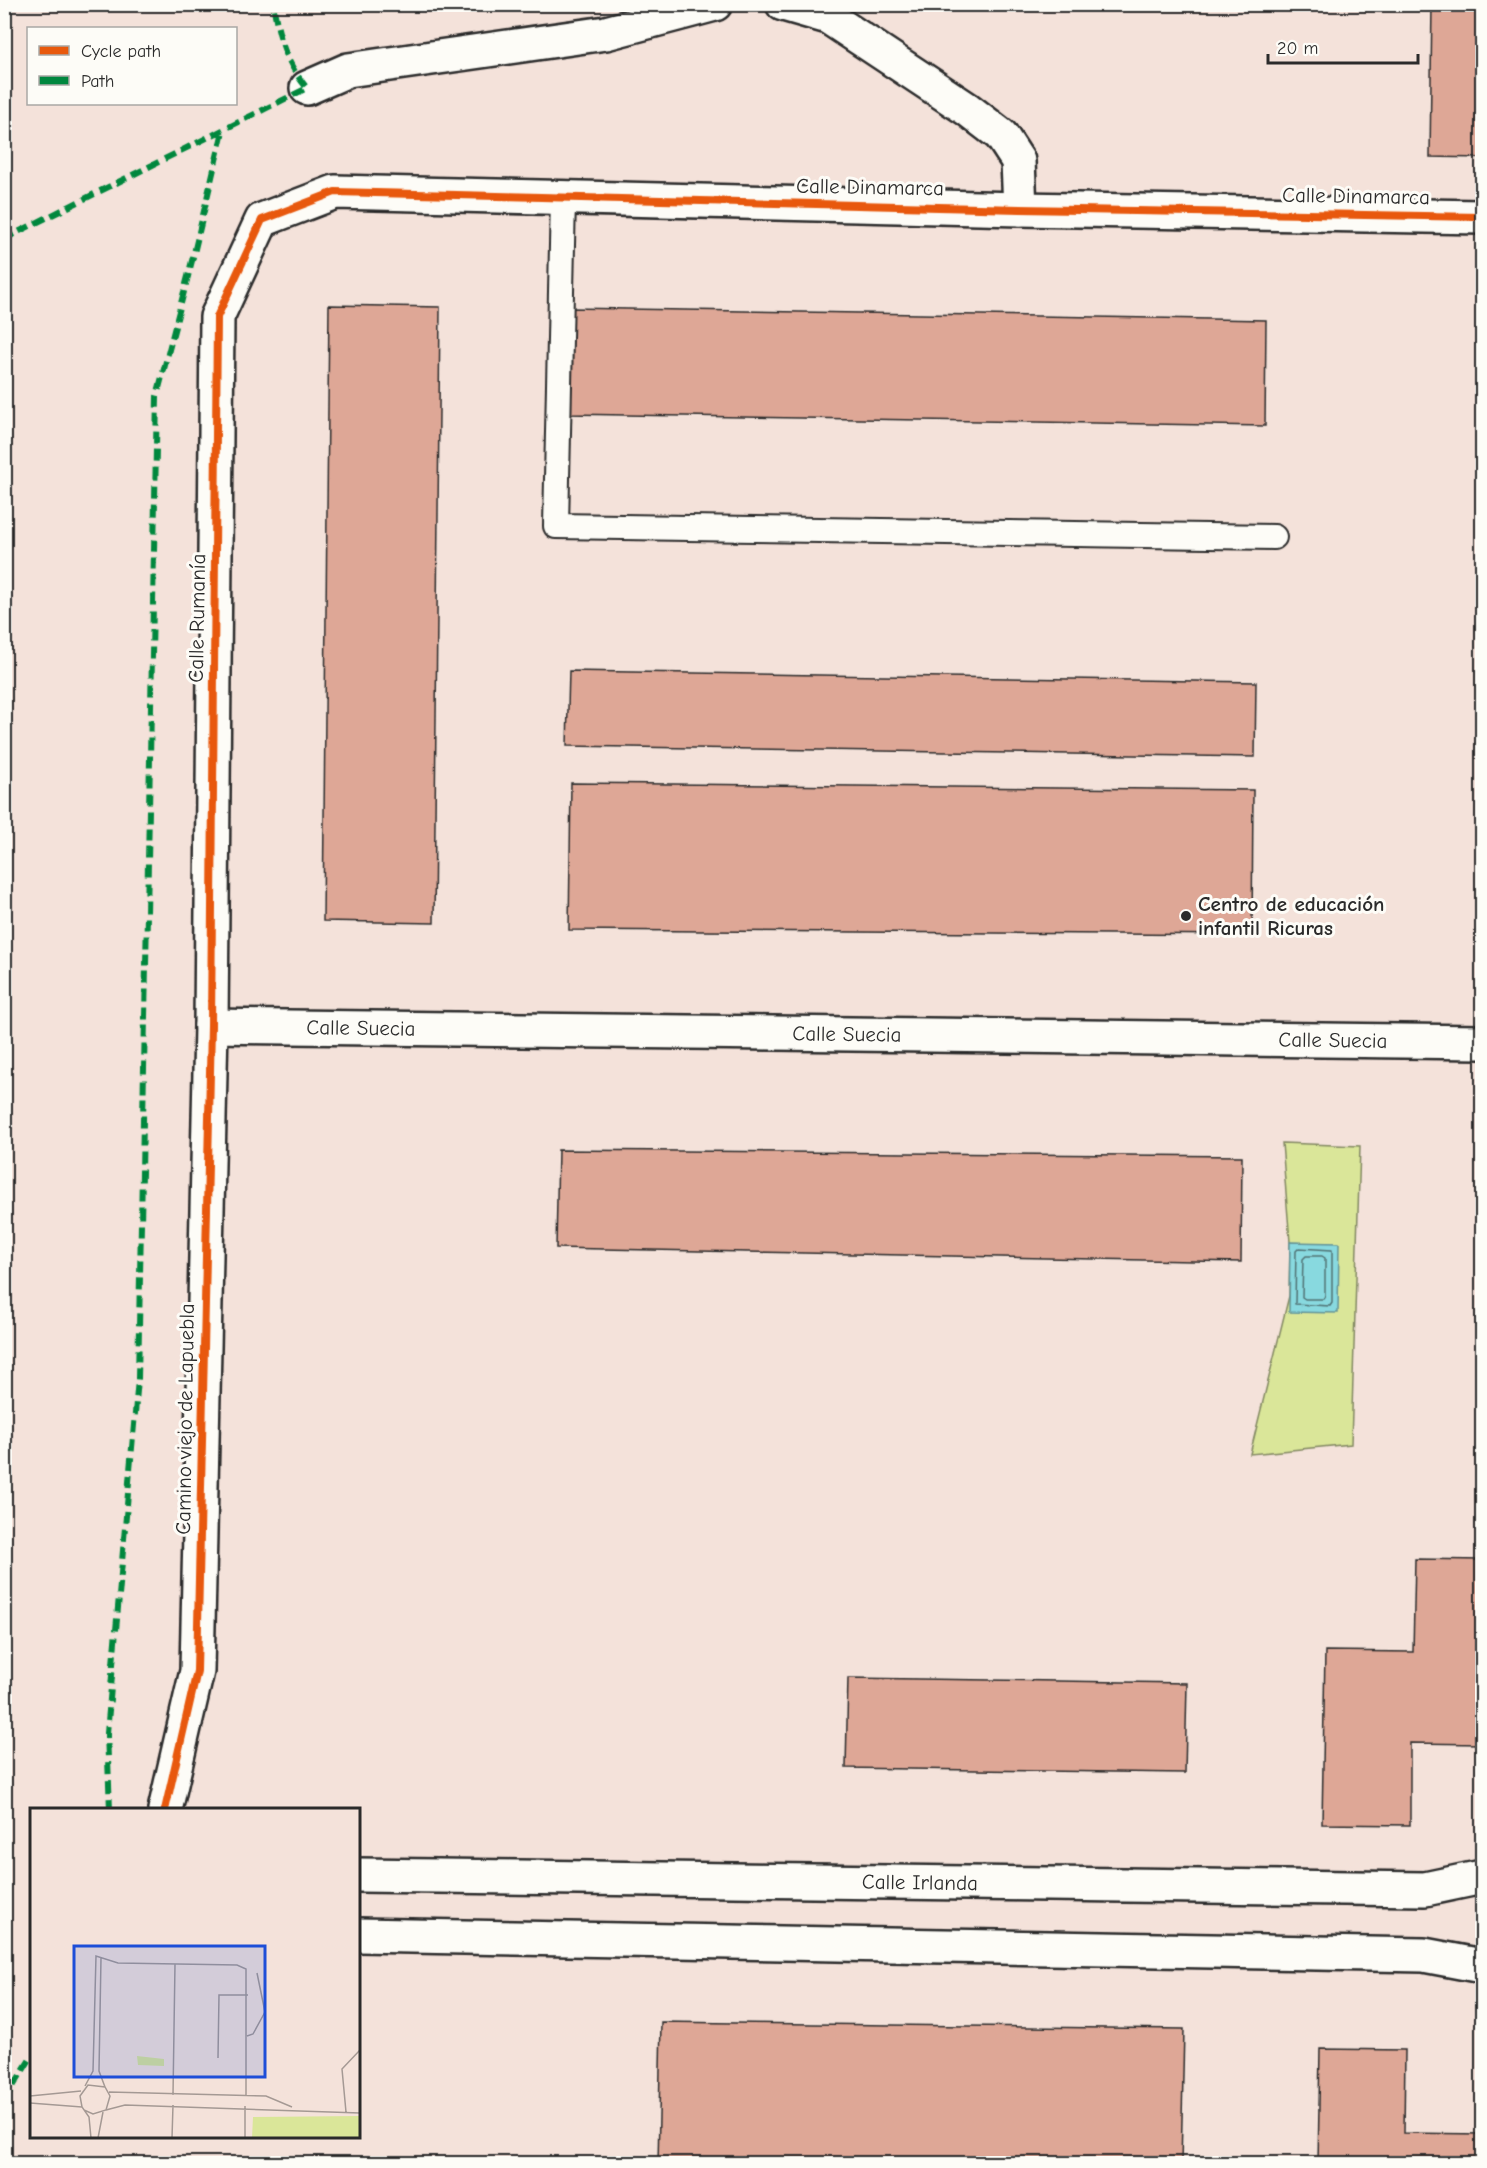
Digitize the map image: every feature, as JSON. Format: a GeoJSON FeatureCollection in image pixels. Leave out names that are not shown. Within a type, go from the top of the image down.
{"type":"FeatureCollection","features":[{"type":"Feature","properties":{"kind":"street"},"geometry":{"type":"LineString","coordinates":[[307,88],[348,70],[606,33],[715,4]]}},
{"type":"Feature","properties":{"kind":"street"},"geometry":{"type":"LineString","coordinates":[[783,4],[828,17],[967,109],[1001,135],[1018,161],[1020,209]]}},
{"type":"Feature","properties":{"kind":"street","name":"Calle Dinamarca"},"geometry":{"type":"LineString","coordinates":[[261,220],[335,192],[1020,209],[1482,217]]}},
{"type":"Feature","properties":{"kind":"street","name":"Calle Rumanía"},"geometry":{"type":"LineString","coordinates":[[211,1026],[217,317],[261,220]]}},
{"type":"Feature","properties":{"kind":"street","name":"Calle Suecia"},"geometry":{"type":"LineString","coordinates":[[211,1026],[1482,1042]]}},
{"type":"Feature","properties":{"kind":"street","name":"Camino viejo de Lapuebla"},"geometry":{"type":"LineString","coordinates":[[165,1808],[197,1671],[211,1026]]}},
{"type":"Feature","properties":{"kind":"street","name":"Calle Irlanda"},"geometry":{"type":"LineString","coordinates":[[360,1875],[1425,1889],[1482,1877]]}},
{"type":"Feature","properties":{"kind":"street"},"geometry":{"type":"LineString","coordinates":[[360,1935],[1424,1955],[1482,1966]]}},
{"type":"Feature","properties":{"kind":"lane"},"geometry":{"type":"LineString","coordinates":[[563,198],[556,526],[1274,537]]}},
{"type":"Feature","properties":{"kind":"green space"},"geometry":{"type":"Polygon","coordinates":[[[1282,1143],[1360,1146],[1351,1444],[1250,1454],[1289,1296],[1290,1242],[1282,1143]]]}},
{"type":"Feature","properties":{"kind":"water"},"geometry":{"type":"Polygon","coordinates":[[[1290,1242],[1339,1243],[1338,1313],[1289,1312],[1290,1242]]]}},
{"type":"Feature","properties":{"kind":"building"},"geometry":{"type":"Polygon","coordinates":[[[1432,4],[1482,4],[1482,158],[1430,157],[1432,4]]]}},
{"type":"Feature","properties":{"kind":"building"},"geometry":{"type":"Polygon","coordinates":[[[329,305],[440,307],[434,923],[323,921],[329,305]]]}},
{"type":"Feature","properties":{"kind":"building"},"geometry":{"type":"Polygon","coordinates":[[[570,308],[1266,320],[1265,426],[568,414],[570,308]]]}},
{"type":"Feature","properties":{"kind":"building"},"geometry":{"type":"Polygon","coordinates":[[[569,671],[1256,682],[1255,757],[567,746],[569,671]]]}},
{"type":"Feature","properties":{"kind":"building"},"geometry":{"type":"Polygon","coordinates":[[[571,783],[1253,790],[1252,935],[569,930],[571,783]]]}},
{"type":"Feature","properties":{"kind":"building"},"geometry":{"type":"Polygon","coordinates":[[[558,1150],[1242,1156],[1241,1262],[556,1248],[558,1150]]]}},
{"type":"Feature","properties":{"kind":"building"},"geometry":{"type":"Polygon","coordinates":[[[1415,1559],[1482,1560],[1482,1744],[1410,1743],[1410,1825],[1322,1824],[1325,1651],[1413,1652],[1415,1559]]]}},
{"type":"Feature","properties":{"kind":"building"},"geometry":{"type":"Polygon","coordinates":[[[848,1678],[1187,1683],[1185,1773],[846,1768],[848,1678]]]}},
{"type":"Feature","properties":{"kind":"building"},"geometry":{"type":"Polygon","coordinates":[[[661,2022],[1184,2029],[1181,2164],[658,2164],[661,2022]]]}},
{"type":"Feature","properties":{"kind":"building"},"geometry":{"type":"Polygon","coordinates":[[[1320,2049],[1405,2050],[1404,2133],[1482,2134],[1482,2164],[1318,2164],[1320,2049]]]}},
{"type":"Feature","properties":{"kind":"marked path"},"geometry":{"type":"LineString","coordinates":[[4,241],[307,88],[288,59],[273,4]]}},
{"type":"Feature","properties":{"kind":"marked path"},"geometry":{"type":"LineString","coordinates":[[110,1808],[107,1733],[138,1379],[157,396],[223,131]]}},
{"type":"Feature","properties":{"kind":"marked path"},"geometry":{"type":"LineString","coordinates":[[4,2101],[30,2059]]}},
{"type":"Feature","properties":{"kind":"cycle path"},"geometry":{"type":"LineString","coordinates":[[165,1808],[197,1671],[211,1026],[217,317],[262,220],[335,192],[1020,209],[1482,217]]}},
{"type":"Feature","properties":{"kind":"place","name":"Centro de educación infantil Ricuras"},"geometry":{"type":"Point","coordinates":[1186,916]}}]}
